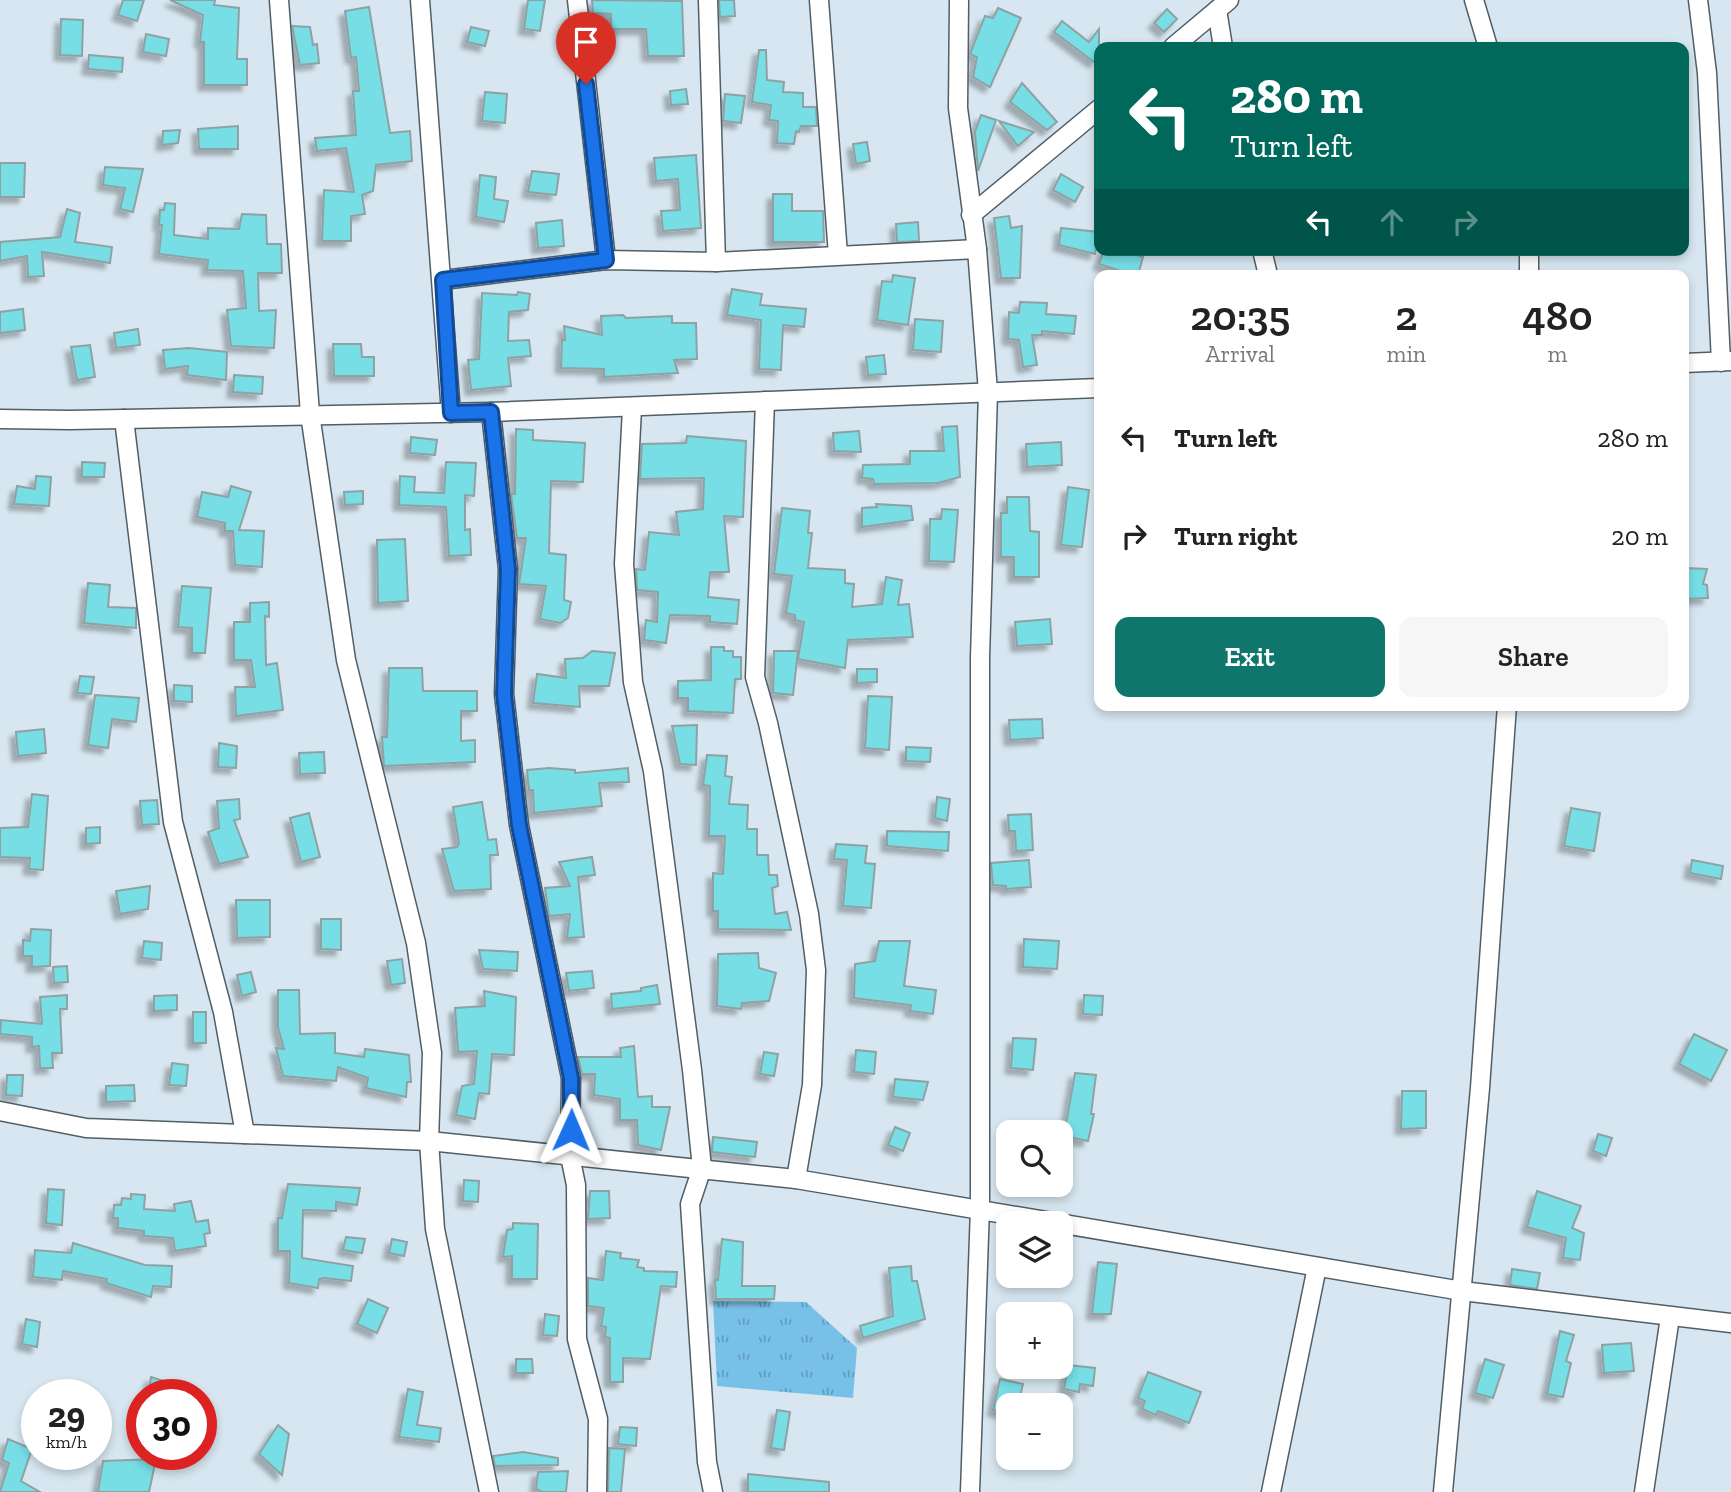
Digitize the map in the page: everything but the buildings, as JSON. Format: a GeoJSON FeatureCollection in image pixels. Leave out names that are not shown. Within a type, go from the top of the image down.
{"type":"FeatureCollection","features":[{"type":"Feature","properties":{"kind":"street"},"geometry":{"type":"LineString","coordinates":[[279,0],[310,414],[346,660],[416,943],[432,1053],[429,1141],[435,1229],[489,1492]]}},
{"type":"Feature","properties":{"kind":"street"},"geometry":{"type":"LineString","coordinates":[[419,0],[443,280],[451,413]]}},
{"type":"Feature","properties":{"kind":"street"},"geometry":{"type":"LineString","coordinates":[[577,0],[606,260]]}},
{"type":"Feature","properties":{"kind":"street"},"geometry":{"type":"LineString","coordinates":[[708,0],[716,262]]}},
{"type":"Feature","properties":{"kind":"street"},"geometry":{"type":"LineString","coordinates":[[820,0],[838,255]]}},
{"type":"Feature","properties":{"kind":"street"},"geometry":{"type":"LineString","coordinates":[[959,0],[958,108],[977,249],[988,392],[980,658],[980,1208],[970,1492]]}},
{"type":"Feature","properties":{"kind":"street"},"geometry":{"type":"LineString","coordinates":[[1474,0],[1487,42]]}},
{"type":"Feature","properties":{"kind":"street"},"geometry":{"type":"LineString","coordinates":[[1689,363],[1726,362],[1707,73],[1699,0]]}},
{"type":"Feature","properties":{"kind":"street"},"geometry":{"type":"LineString","coordinates":[[1179,42],[1223,5]]}},
{"type":"Feature","properties":{"kind":"street"},"geometry":{"type":"LineString","coordinates":[[1223,5],[1223,42]]}},
{"type":"Feature","properties":{"kind":"street"},"geometry":{"type":"LineString","coordinates":[[971,215],[1094,113]]}},
{"type":"Feature","properties":{"kind":"street"},"geometry":{"type":"LineString","coordinates":[[443,280],[606,260],[716,262],[977,249]]}},
{"type":"Feature","properties":{"kind":"street"},"geometry":{"type":"LineString","coordinates":[[0,419],[491,412],[1094,388]]}},
{"type":"Feature","properties":{"kind":"street"},"geometry":{"type":"LineString","coordinates":[[765,401],[755,677],[768,723],[809,914],[816,970],[813,1085],[796,1179]]}},
{"type":"Feature","properties":{"kind":"street"},"geometry":{"type":"LineString","coordinates":[[632,408],[624,564],[633,682],[653,771],[702,1168],[690,1204],[707,1462],[713,1492]]}},
{"type":"Feature","properties":{"kind":"street"},"geometry":{"type":"LineString","coordinates":[[491,412],[508,569],[504,694],[519,825],[571,1078],[570,1156],[576,1185],[577,1339],[598,1419],[597,1492]]}},
{"type":"Feature","properties":{"kind":"street"},"geometry":{"type":"LineString","coordinates":[[124,419],[173,822],[223,1012],[245,1134]]}},
{"type":"Feature","properties":{"kind":"street"},"geometry":{"type":"LineString","coordinates":[[1443,1492],[1480,1088],[1507,711]]}},
{"type":"Feature","properties":{"kind":"street"},"geometry":{"type":"LineString","coordinates":[[0,1111],[86,1128],[429,1141],[796,1179],[1462,1291],[1731,1323]]}},
{"type":"Feature","properties":{"kind":"street"},"geometry":{"type":"LineString","coordinates":[[1271,1492],[1317,1268]]}},
{"type":"Feature","properties":{"kind":"street"},"geometry":{"type":"LineString","coordinates":[[1644,1492],[1670,1317]]}},
{"type":"Feature","properties":{"kind":"green space"},"geometry":{"type":"Polygon","coordinates":[[[713,1301],[806,1302],[857,1348],[853,1398],[717,1386],[713,1301]]]}},
{"type":"Feature","properties":{"kind":"route"},"geometry":{"type":"LineString","coordinates":[[571,1130],[571,1078],[519,825],[504,694],[508,569],[491,412],[451,413],[443,280],[606,260],[586,84]]}}]}
